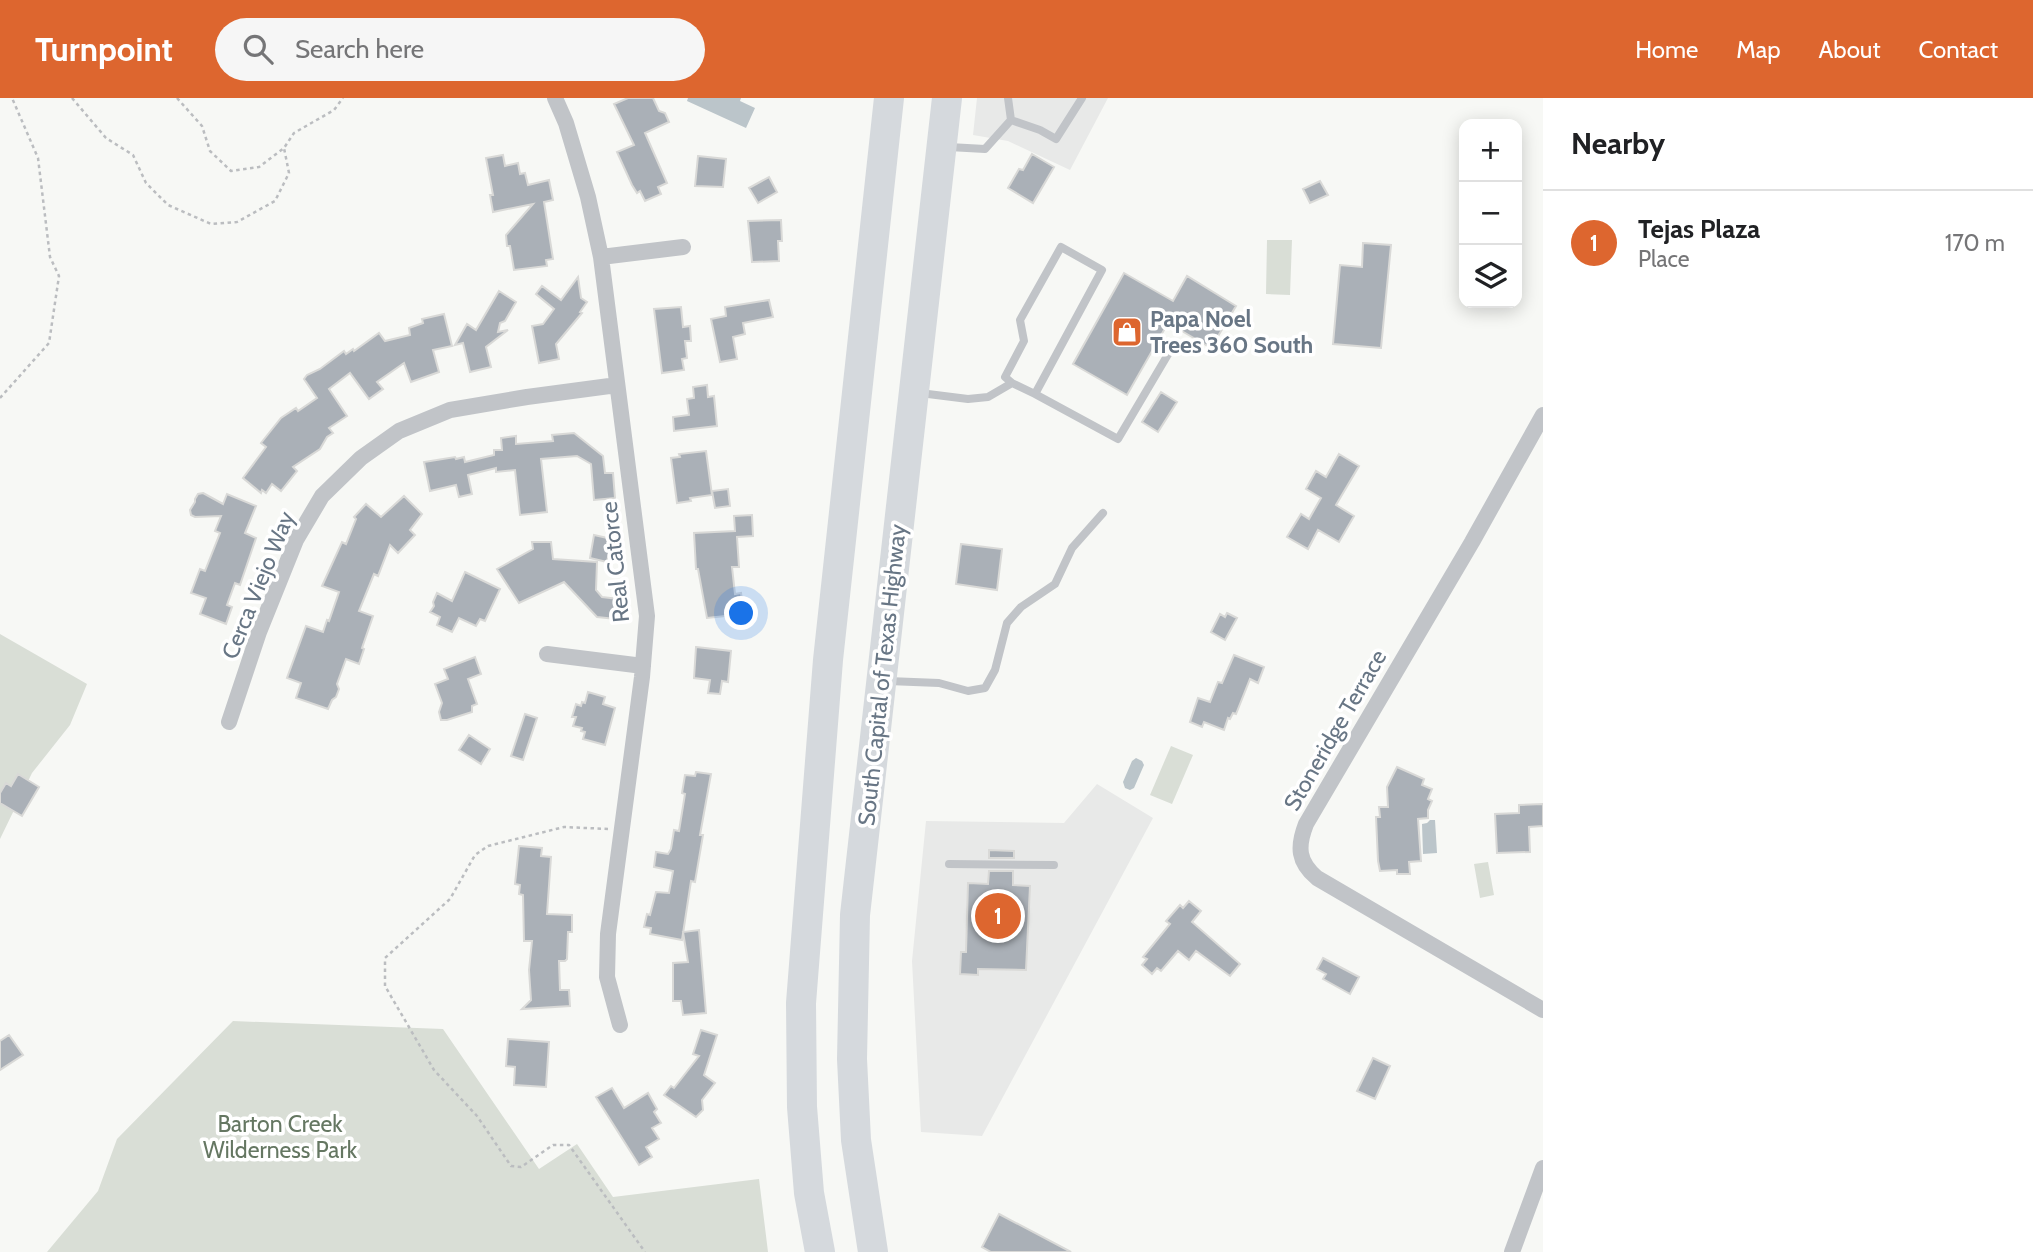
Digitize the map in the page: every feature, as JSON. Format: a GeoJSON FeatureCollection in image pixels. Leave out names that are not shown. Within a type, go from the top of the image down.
{"type":"FeatureCollection","features":[{"type":"Feature","properties":{"kind":"highway"},"geometry":{"type":"LineString","coordinates":[[820,1252],[810,1193],[802,1107],[801,1003],[828,660],[889,98]]}},
{"type":"Feature","properties":{"kind":"highway","name":"South Capital of Texas Highway"},"geometry":{"type":"LineString","coordinates":[[873,1252],[856,1140],[852,994],[855,915],[947,98]]}},
{"type":"Feature","properties":{"kind":"street","name":"Real Catorce"},"geometry":{"type":"LineString","coordinates":[[555,98],[566,123],[588,197],[601,257],[647,616],[643,666],[608,934],[607,977],[620,1025]]}},
{"type":"Feature","properties":{"kind":"street"},"geometry":{"type":"LineString","coordinates":[[601,257],[683,247]]}},
{"type":"Feature","properties":{"kind":"street","name":"Cerca Viejo Way"},"geometry":{"type":"LineString","coordinates":[[229,722],[296,540],[322,496],[361,458],[398,431],[450,410],[617,385]]}},
{"type":"Feature","properties":{"kind":"street","name":"Stoneridge Terrace"},"geometry":{"type":"LineString","coordinates":[[1543,415],[1472,542],[1336,770],[1299,840],[1303,863],[1317,878],[1543,1010]]}},
{"type":"Feature","properties":{"kind":"street"},"geometry":{"type":"LineString","coordinates":[[547,654],[643,666]]}},
{"type":"Feature","properties":{"kind":"street"},"geometry":{"type":"LineString","coordinates":[[1512,1252],[1543,1168]]}},
{"type":"Feature","properties":{"kind":"lane"},"geometry":{"type":"LineString","coordinates":[[942,146],[985,149],[1011,120],[1008,98]]}},
{"type":"Feature","properties":{"kind":"lane"},"geometry":{"type":"LineString","coordinates":[[1011,120],[1056,139],[1082,98]]}},
{"type":"Feature","properties":{"kind":"lane"},"geometry":{"type":"LineString","coordinates":[[1035,394],[1102,270],[1061,247],[1020,320],[1024,341],[1005,377],[1012,383],[1118,439],[1170,351]]}},
{"type":"Feature","properties":{"kind":"lane"},"geometry":{"type":"LineString","coordinates":[[914,392],[968,399],[988,397],[1012,383]]}},
{"type":"Feature","properties":{"kind":"lane"},"geometry":{"type":"LineString","coordinates":[[881,681],[939,683],[968,691],[985,688],[995,670],[1007,623],[1021,607],[1055,584],[1072,548],[1103,513]]}},
{"type":"Feature","properties":{"kind":"lane"},"geometry":{"type":"LineString","coordinates":[[949,864],[1054,865]]}},
{"type":"Feature","properties":{"kind":"path"},"geometry":{"type":"LineString","coordinates":[[0,398],[49,343],[60,276],[50,257],[38,158],[12,98]]}},
{"type":"Feature","properties":{"kind":"path"},"geometry":{"type":"LineString","coordinates":[[72,98],[106,138],[133,155],[146,183],[168,205],[211,224],[237,222],[275,201],[289,173],[284,148]]}},
{"type":"Feature","properties":{"kind":"path"},"geometry":{"type":"LineString","coordinates":[[177,98],[202,126],[210,151],[231,171],[259,167],[284,148],[294,133],[334,110],[343,98]]}},
{"type":"Feature","properties":{"kind":"path"},"geometry":{"type":"LineString","coordinates":[[622,830],[564,827],[488,846],[475,855],[450,899],[385,958],[385,986],[434,1070],[477,1116],[511,1166],[521,1167],[553,1145],[569,1145],[645,1252]]}},
{"type":"Feature","properties":{"kind":"shaded area"},"geometry":{"type":"Polygon","coordinates":[[[688,98],[741,98],[740,101],[755,108],[746,128],[687,101],[688,98]]]}},
{"type":"Feature","properties":{"kind":"shaded area"},"geometry":{"type":"Polygon","coordinates":[[[977,98],[1108,98],[1070,170],[1008,141],[973,135],[977,98]]]}},
{"type":"Feature","properties":{"kind":"shaded area"},"geometry":{"type":"Polygon","coordinates":[[[1136,758],[1144,765],[1134,788],[1130,790],[1125,788],[1123,782],[1136,758]]]}},
{"type":"Feature","properties":{"kind":"shaded area"},"geometry":{"type":"Polygon","coordinates":[[[1097,784],[1153,818],[982,1136],[921,1132],[912,961],[926,821],[1064,823],[1097,784]]]}},
{"type":"Feature","properties":{"kind":"shaded area"},"geometry":{"type":"Polygon","coordinates":[[[1435,820],[1437,853],[1423,854],[1422,824],[1435,820]]]}},
{"type":"Feature","properties":{"kind":"green space"},"geometry":{"type":"Polygon","coordinates":[[[1267,240],[1292,240],[1290,295],[1266,294],[1267,240]]]}},
{"type":"Feature","properties":{"kind":"green space"},"geometry":{"type":"Polygon","coordinates":[[[0,634],[87,684],[70,725],[32,773],[0,839],[0,634]]]}},
{"type":"Feature","properties":{"kind":"green space"},"geometry":{"type":"Polygon","coordinates":[[[1171,746],[1193,755],[1172,804],[1150,795],[1171,746]]]}},
{"type":"Feature","properties":{"kind":"green space"},"geometry":{"type":"Polygon","coordinates":[[[1488,862],[1494,895],[1480,898],[1474,864],[1488,862]]]}},
{"type":"Feature","properties":{"kind":"green space","name":"Barton Creek Wilderness Park"},"geometry":{"type":"Polygon","coordinates":[[[233,1021],[443,1029],[539,1169],[577,1144],[613,1197],[759,1179],[768,1252],[47,1252],[98,1191],[117,1139],[233,1021]]]}},
{"type":"Feature","properties":{"kind":"building"},"geometry":{"type":"Polygon","coordinates":[[[628,98],[653,98],[659,111],[665,113],[669,122],[645,133],[667,183],[658,187],[661,194],[645,201],[640,191],[637,193],[632,185],[617,152],[634,145],[614,104],[628,98]]]}},
{"type":"Feature","properties":{"kind":"building"},"geometry":{"type":"Polygon","coordinates":[[[1032,154],[1054,167],[1033,203],[1008,188],[1032,154]]]}},
{"type":"Feature","properties":{"kind":"building"},"geometry":{"type":"Polygon","coordinates":[[[503,155],[505,166],[518,163],[520,174],[525,173],[528,185],[549,180],[553,200],[544,202],[553,259],[546,260],[547,266],[514,270],[506,235],[533,204],[493,212],[490,195],[493,195],[486,158],[503,155]]]}},
{"type":"Feature","properties":{"kind":"building"},"geometry":{"type":"Polygon","coordinates":[[[698,156],[726,159],[723,187],[695,186],[698,156]]]}},
{"type":"Feature","properties":{"kind":"building"},"geometry":{"type":"Polygon","coordinates":[[[769,177],[777,192],[758,203],[749,188],[769,177]]]}},
{"type":"Feature","properties":{"kind":"building"},"geometry":{"type":"Polygon","coordinates":[[[1320,181],[1328,195],[1310,203],[1303,189],[1320,181]]]}},
{"type":"Feature","properties":{"kind":"building"},"geometry":{"type":"Polygon","coordinates":[[[781,220],[779,261],[752,262],[748,221],[781,220]]]}},
{"type":"Feature","properties":{"kind":"building"},"geometry":{"type":"Polygon","coordinates":[[[1363,243],[1391,245],[1381,348],[1333,344],[1340,265],[1362,267],[1363,243]]]}},
{"type":"Feature","properties":{"kind":"building","name":"Papa Noel Trees 360 South"},"geometry":{"type":"Polygon","coordinates":[[[1124,273],[1173,301],[1187,276],[1236,306],[1211,348],[1168,323],[1127,395],[1073,364],[1124,273]]]}},
{"type":"Feature","properties":{"kind":"building"},"geometry":{"type":"Polygon","coordinates":[[[578,277],[581,298],[587,302],[580,312],[582,313],[556,344],[559,359],[539,363],[532,326],[543,324],[554,309],[536,294],[542,286],[561,300],[578,277]]]}},
{"type":"Feature","properties":{"kind":"building"},"geometry":{"type":"Polygon","coordinates":[[[499,291],[516,302],[505,321],[500,323],[498,332],[508,330],[486,347],[491,367],[470,372],[463,343],[455,345],[467,324],[476,330],[499,291]]]}},
{"type":"Feature","properties":{"kind":"building"},"geometry":{"type":"Polygon","coordinates":[[[769,300],[773,317],[743,323],[745,334],[733,337],[737,359],[720,362],[711,319],[726,316],[725,307],[769,300]]]}},
{"type":"Feature","properties":{"kind":"building"},"geometry":{"type":"Polygon","coordinates":[[[681,307],[683,327],[690,326],[691,341],[685,341],[687,358],[682,359],[684,370],[662,373],[654,309],[681,307]]]}},
{"type":"Feature","properties":{"kind":"building"},"geometry":{"type":"Polygon","coordinates":[[[444,314],[452,346],[433,350],[439,372],[411,382],[404,363],[377,382],[383,389],[369,399],[350,373],[329,389],[347,416],[329,428],[333,433],[327,437],[320,449],[293,467],[297,471],[281,491],[272,484],[266,493],[262,490],[261,493],[243,478],[266,447],[261,443],[281,418],[296,408],[298,411],[317,398],[304,379],[307,375],[344,351],[346,354],[353,349],[354,351],[379,333],[385,341],[410,335],[409,328],[423,323],[422,319],[444,314]]]}},
{"type":"Feature","properties":{"kind":"building"},"geometry":{"type":"Polygon","coordinates":[[[707,385],[708,397],[714,396],[717,426],[674,431],[673,417],[689,415],[687,399],[694,398],[693,387],[707,385]]]}},
{"type":"Feature","properties":{"kind":"building"},"geometry":{"type":"Polygon","coordinates":[[[1161,392],[1177,402],[1158,432],[1142,422],[1161,392]]]}},
{"type":"Feature","properties":{"kind":"building"},"geometry":{"type":"Polygon","coordinates":[[[574,433],[603,456],[605,473],[613,473],[615,498],[594,500],[591,464],[577,456],[541,459],[547,512],[520,515],[515,470],[496,472],[496,468],[468,475],[472,494],[459,497],[456,485],[430,491],[424,462],[464,457],[465,462],[494,455],[494,450],[502,450],[501,438],[516,436],[516,444],[553,441],[552,435],[574,433]]]}},
{"type":"Feature","properties":{"kind":"building"},"geometry":{"type":"Polygon","coordinates":[[[706,451],[712,495],[677,503],[671,458],[680,457],[679,454],[706,451]]]}},
{"type":"Feature","properties":{"kind":"building"},"geometry":{"type":"Polygon","coordinates":[[[1339,454],[1359,466],[1336,505],[1354,516],[1339,542],[1318,530],[1308,549],[1287,537],[1301,514],[1309,519],[1321,498],[1306,489],[1316,471],[1326,477],[1339,454]]]}},
{"type":"Feature","properties":{"kind":"building"},"geometry":{"type":"Polygon","coordinates":[[[728,489],[730,506],[715,508],[712,491],[728,489]]]}},
{"type":"Feature","properties":{"kind":"building"},"geometry":{"type":"Polygon","coordinates":[[[203,493],[223,504],[227,494],[256,506],[245,533],[256,538],[240,585],[235,583],[227,605],[232,607],[226,624],[200,614],[206,598],[191,593],[200,569],[205,571],[220,533],[215,531],[221,516],[191,515],[190,510],[195,499],[198,494],[203,493]]]}},
{"type":"Feature","properties":{"kind":"building"},"geometry":{"type":"Polygon","coordinates":[[[404,496],[422,514],[410,530],[415,535],[398,553],[390,545],[378,576],[374,574],[359,611],[373,616],[359,664],[346,659],[337,684],[339,689],[328,709],[296,698],[301,683],[287,678],[306,626],[323,632],[327,620],[329,621],[339,592],[322,586],[342,542],[346,544],[356,519],[354,517],[366,504],[381,517],[404,496]]]}},
{"type":"Feature","properties":{"kind":"building"},"geometry":{"type":"Polygon","coordinates":[[[752,515],[753,536],[737,537],[739,567],[732,567],[735,594],[741,593],[744,614],[707,618],[696,569],[694,533],[735,531],[734,516],[752,515]]]}},
{"type":"Feature","properties":{"kind":"building"},"geometry":{"type":"Polygon","coordinates":[[[594,535],[612,539],[607,562],[590,558],[594,535]]]}},
{"type":"Feature","properties":{"kind":"building"},"geometry":{"type":"Polygon","coordinates":[[[532,542],[551,542],[553,559],[597,562],[596,590],[602,597],[627,600],[625,620],[597,617],[564,582],[519,603],[497,569],[533,549],[532,542]]]}},
{"type":"Feature","properties":{"kind":"building"},"geometry":{"type":"Polygon","coordinates":[[[961,544],[1002,549],[997,590],[956,584],[961,544]]]}},
{"type":"Feature","properties":{"kind":"building"},"geometry":{"type":"Polygon","coordinates":[[[465,572],[500,589],[485,621],[480,619],[476,626],[459,618],[452,632],[437,625],[440,617],[430,612],[437,593],[452,601],[465,572]]]}},
{"type":"Feature","properties":{"kind":"building"},"geometry":{"type":"Polygon","coordinates":[[[1227,613],[1237,618],[1225,640],[1211,632],[1220,614],[1225,617],[1227,613]]]}},
{"type":"Feature","properties":{"kind":"building"},"geometry":{"type":"Polygon","coordinates":[[[696,647],[731,651],[728,682],[722,681],[720,694],[708,693],[710,680],[694,678],[696,647]]]}},
{"type":"Feature","properties":{"kind":"building"},"geometry":{"type":"Polygon","coordinates":[[[1234,655],[1264,667],[1258,683],[1250,679],[1236,714],[1233,713],[1230,719],[1228,718],[1224,730],[1204,722],[1202,727],[1190,722],[1198,698],[1210,702],[1234,655]]]}},
{"type":"Feature","properties":{"kind":"building"},"geometry":{"type":"Polygon","coordinates":[[[475,657],[481,674],[468,679],[477,704],[472,706],[472,712],[441,720],[439,712],[442,703],[435,684],[448,679],[444,669],[475,657]]]}},
{"type":"Feature","properties":{"kind":"building"},"geometry":{"type":"Polygon","coordinates":[[[588,692],[605,697],[603,704],[615,708],[605,745],[583,739],[585,732],[581,731],[582,728],[573,726],[576,717],[572,717],[576,704],[581,706],[582,702],[585,703],[588,692]]]}},
{"type":"Feature","properties":{"kind":"building"},"geometry":{"type":"Polygon","coordinates":[[[525,714],[537,718],[523,760],[511,756],[525,714]]]}},
{"type":"Feature","properties":{"kind":"building"},"geometry":{"type":"Polygon","coordinates":[[[469,735],[490,749],[481,764],[459,750],[469,735]]]}},
{"type":"Feature","properties":{"kind":"building"},"geometry":{"type":"Polygon","coordinates":[[[1397,767],[1424,779],[1422,785],[1432,789],[1428,799],[1432,801],[1428,818],[1418,819],[1421,861],[1409,862],[1410,874],[1397,874],[1397,870],[1380,871],[1378,861],[1376,817],[1380,817],[1379,807],[1388,807],[1387,787],[1397,767]]]}},
{"type":"Feature","properties":{"kind":"building"},"geometry":{"type":"Polygon","coordinates":[[[696,772],[711,774],[695,882],[691,881],[682,940],[650,934],[651,928],[644,927],[656,892],[669,893],[673,871],[654,867],[656,852],[668,854],[671,849],[674,830],[679,831],[685,775],[695,776],[696,772]]]}},
{"type":"Feature","properties":{"kind":"building"},"geometry":{"type":"Polygon","coordinates":[[[18,774],[39,787],[22,816],[0,803],[0,793],[6,783],[11,786],[18,774]]]}},
{"type":"Feature","properties":{"kind":"building"},"geometry":{"type":"Polygon","coordinates":[[[1543,804],[1543,826],[1529,827],[1530,852],[1497,853],[1495,814],[1519,813],[1519,805],[1543,804]]]}},
{"type":"Feature","properties":{"kind":"building"},"geometry":{"type":"Polygon","coordinates":[[[519,846],[542,848],[541,856],[551,857],[547,914],[572,915],[567,959],[559,961],[560,990],[569,990],[570,1006],[522,1009],[531,1000],[529,970],[532,941],[524,941],[523,895],[519,894],[520,885],[515,884],[519,846]]]}},
{"type":"Feature","properties":{"kind":"building"},"geometry":{"type":"Polygon","coordinates":[[[989,850],[1014,851],[1014,858],[989,858],[989,850]]]}},
{"type":"Feature","properties":{"kind":"building"},"geometry":{"type":"Polygon","coordinates":[[[989,871],[1013,871],[1013,885],[1030,886],[1026,970],[978,969],[978,975],[960,974],[961,952],[966,952],[968,883],[988,884],[989,871]]]}},
{"type":"Feature","properties":{"kind":"building"},"geometry":{"type":"Polygon","coordinates":[[[1189,901],[1201,911],[1192,922],[1240,964],[1230,976],[1196,951],[1189,960],[1178,951],[1161,971],[1157,968],[1152,974],[1142,965],[1147,959],[1143,957],[1170,924],[1166,921],[1180,905],[1183,908],[1189,901]]]}},
{"type":"Feature","properties":{"kind":"building"},"geometry":{"type":"Polygon","coordinates":[[[699,930],[706,1013],[683,1015],[681,1001],[673,1001],[673,963],[688,962],[683,932],[699,930]]]}},
{"type":"Feature","properties":{"kind":"building"},"geometry":{"type":"Polygon","coordinates":[[[1323,958],[1359,977],[1350,994],[1323,979],[1326,974],[1317,969],[1323,958]]]}},
{"type":"Feature","properties":{"kind":"building"},"geometry":{"type":"Polygon","coordinates":[[[701,1030],[717,1035],[704,1075],[715,1083],[702,1100],[703,1110],[696,1117],[664,1095],[671,1086],[674,1088],[699,1056],[693,1054],[701,1030]]]}},
{"type":"Feature","properties":{"kind":"building"},"geometry":{"type":"Polygon","coordinates":[[[9,1035],[23,1055],[0,1070],[0,1041],[9,1035]]]}},
{"type":"Feature","properties":{"kind":"building"},"geometry":{"type":"Polygon","coordinates":[[[508,1039],[549,1042],[546,1087],[514,1085],[515,1067],[506,1066],[508,1039]]]}},
{"type":"Feature","properties":{"kind":"building"},"geometry":{"type":"Polygon","coordinates":[[[1373,1058],[1390,1066],[1375,1099],[1357,1091],[1373,1058]]]}},
{"type":"Feature","properties":{"kind":"building"},"geometry":{"type":"Polygon","coordinates":[[[612,1088],[624,1108],[648,1093],[657,1109],[654,1112],[661,1123],[652,1128],[659,1139],[646,1147],[652,1157],[639,1165],[596,1097],[612,1088]]]}},
{"type":"Feature","properties":{"kind":"building"},"geometry":{"type":"Polygon","coordinates":[[[999,1214],[1071,1252],[991,1252],[982,1247],[999,1214]]]}},
{"type":"Feature","properties":{"kind":"place","name":"Papa Noel Trees 360 South"},"geometry":{"type":"Point","coordinates":[1127,332]}},
{"type":"Feature","properties":{"kind":"place","name":"Tejas Plaza"},"geometry":{"type":"Point","coordinates":[998,916]}}]}
